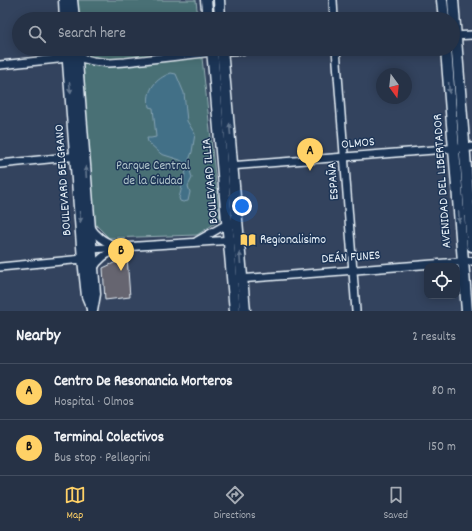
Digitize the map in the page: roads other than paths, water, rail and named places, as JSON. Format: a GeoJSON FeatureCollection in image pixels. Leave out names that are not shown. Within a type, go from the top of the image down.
{"type":"FeatureCollection","features":[{"type":"Feature","properties":{"kind":"street"},"geometry":{"type":"LineString","coordinates":[[64,0],[65,12]]}},
{"type":"Feature","properties":{"kind":"street"},"geometry":{"type":"LineString","coordinates":[[72,0],[73,12]]}},
{"type":"Feature","properties":{"kind":"street"},"geometry":{"type":"LineString","coordinates":[[206,0],[207,12]]}},
{"type":"Feature","properties":{"kind":"street"},"geometry":{"type":"LineString","coordinates":[[219,0],[220,12]]}},
{"type":"Feature","properties":{"kind":"street"},"geometry":{"type":"LineString","coordinates":[[333,0],[334,12]]}},
{"type":"Feature","properties":{"kind":"street"},"geometry":{"type":"LineString","coordinates":[[442,0],[443,12]]}},
{"type":"Feature","properties":{"kind":"street","name":"AVENIDAD DEL LIBERTADOR"},"geometry":{"type":"LineString","coordinates":[[453,0],[453,12]]}},
{"type":"Feature","properties":{"kind":"street"},"geometry":{"type":"LineString","coordinates":[[460,36],[472,35]]}},
{"type":"Feature","properties":{"kind":"street"},"geometry":{"type":"LineString","coordinates":[[0,65],[54,56]]}},
{"type":"Feature","properties":{"kind":"street","name":"BOULEVARD BELGRANO"},"geometry":{"type":"LineString","coordinates":[[72,56],[80,156],[83,259],[87,296],[92,310]]}},
{"type":"Feature","properties":{"kind":"street"},"geometry":{"type":"LineString","coordinates":[[80,56],[93,61],[109,63],[176,56]]}},
{"type":"Feature","properties":{"kind":"street","name":"BOULEVARD ILLIA"},"geometry":{"type":"LineString","coordinates":[[218,56],[237,279],[235,311]]}},
{"type":"Feature","properties":{"kind":"street","name":"ESPAÑA"},"geometry":{"type":"LineString","coordinates":[[337,56],[356,311]]}},
{"type":"Feature","properties":{"kind":"street","name":"AVENIDAD DEL LIBERTADOR"},"geometry":{"type":"LineString","coordinates":[[447,56],[454,148],[467,261],[467,311]]}},
{"type":"Feature","properties":{"kind":"street","name":"AVENIDAD DEL LIBERTADOR"},"geometry":{"type":"LineString","coordinates":[[457,56],[468,147],[472,246]]}},
{"type":"Feature","properties":{"kind":"street","name":"OLMOS"},"geometry":{"type":"LineString","coordinates":[[228,166],[468,147]]}},
{"type":"Feature","properties":{"kind":"street"},"geometry":{"type":"LineString","coordinates":[[0,164],[80,156]]}},
{"type":"Feature","properties":{"kind":"street","name":"BOULEVARD BELGRANO"},"geometry":{"type":"LineString","coordinates":[[80,156],[89,224],[95,294],[92,310]]}},
{"type":"Feature","properties":{"kind":"street"},"geometry":{"type":"LineString","coordinates":[[195,242],[232,223]]}},
{"type":"Feature","properties":{"kind":"street"},"geometry":{"type":"LineString","coordinates":[[89,224],[95,234],[102,240],[118,248]]}},
{"type":"Feature","properties":{"kind":"street"},"geometry":{"type":"LineString","coordinates":[[0,267],[83,259],[91,249],[234,240]]}},
{"type":"Feature","properties":{"kind":"street"},"geometry":{"type":"LineString","coordinates":[[93,269],[98,260],[118,248]]}},
{"type":"Feature","properties":{"kind":"street","name":"DEÁN FUNES"},"geometry":{"type":"LineString","coordinates":[[237,279],[467,261]]}},
{"type":"Feature","properties":{"kind":"street","name":"BOULEVARD ILLIA"},"geometry":{"type":"LineString","coordinates":[[237,279],[245,311]]}},
{"type":"Feature","properties":{"kind":"water"},"geometry":{"type":"Polygon","coordinates":[[[171,73],[176,74],[184,93],[187,121],[195,134],[192,152],[188,163],[192,178],[188,186],[190,192],[188,201],[183,202],[180,201],[179,198],[186,171],[184,163],[180,160],[161,154],[148,142],[147,138],[156,137],[153,108],[149,107],[148,101],[150,90],[160,78],[171,73]]]}},
{"type":"Feature","properties":{"kind":"place","name":"Centro De Resonancia Morteros"},"geometry":{"type":"Point","coordinates":[310,171]}},
{"type":"Feature","properties":{"kind":"place","name":"Regionalisimo"},"geometry":{"type":"Point","coordinates":[248,240]}},
{"type":"Feature","properties":{"kind":"place","name":"Terminal Colectivos"},"geometry":{"type":"Point","coordinates":[121,271]}},
{"type":"Feature","properties":{"kind":"park label","name":"Parque Central de la Ciudad"},"geometry":{"type":"Point","coordinates":[153,174]}}]}
